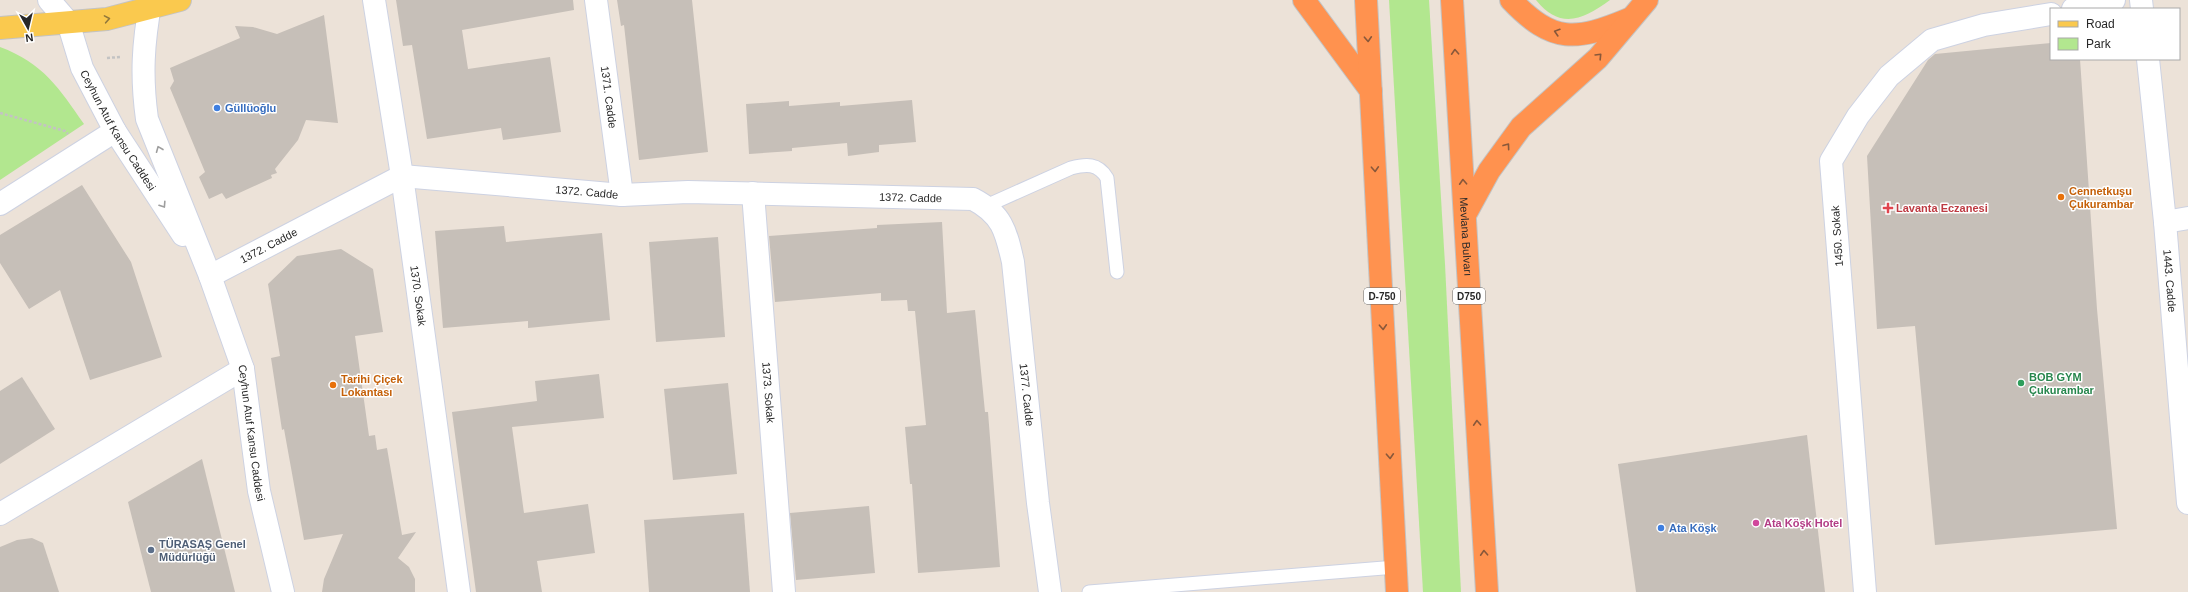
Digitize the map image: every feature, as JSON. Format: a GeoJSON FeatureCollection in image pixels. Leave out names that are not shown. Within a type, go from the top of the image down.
{"type":"FeatureCollection","features":[{"type":"Feature","properties":{"kind":"highway"},"geometry":{"type":"LineString","coordinates":[[1304,0],[1371,91]]}},
{"type":"Feature","properties":{"kind":"highway","name":"D-750"},"geometry":{"type":"LineString","coordinates":[[1366,0],[1397,592]]}},
{"type":"Feature","properties":{"kind":"highway","name":"Mevlana Bulvarı"},"geometry":{"type":"LineString","coordinates":[[1452,0],[1487,592]]}},
{"type":"Feature","properties":{"kind":"highway"},"geometry":{"type":"LineString","coordinates":[[1511,0],[1540,25],[1558,33],[1575,35],[1594,33],[1634,17]]}},
{"type":"Feature","properties":{"kind":"highway"},"geometry":{"type":"LineString","coordinates":[[1465,215],[1489,171],[1521,127],[1598,58],[1647,0]]}},
{"type":"Feature","properties":{"kind":"main road"},"geometry":{"type":"LineString","coordinates":[[0,28],[18,28],[107,19],[150,4],[180,0]]}},
{"type":"Feature","properties":{"kind":"street","name":"Ceyhun Atuf Kansu Caddesi"},"geometry":{"type":"LineString","coordinates":[[49,0],[68,22],[82,68],[115,131],[210,276]]}},
{"type":"Feature","properties":{"kind":"street","name":"1370. Sokak"},"geometry":{"type":"LineString","coordinates":[[374,0],[402,176],[459,592]]}},
{"type":"Feature","properties":{"kind":"street","name":"1371. Cadde"},"geometry":{"type":"LineString","coordinates":[[596,0],[622,195]]}},
{"type":"Feature","properties":{"kind":"street"},"geometry":{"type":"LineString","coordinates":[[2078,8],[2114,0]]}},
{"type":"Feature","properties":{"kind":"street","name":"Ceyhun Atuf Kansu Caddesi"},"geometry":{"type":"LineString","coordinates":[[150,4],[142,63],[147,119],[210,276],[243,369],[259,491],[283,592]]}},
{"type":"Feature","properties":{"kind":"street","name":"1450. Sokak"},"geometry":{"type":"LineString","coordinates":[[1865,592],[1831,161],[1858,116],[1889,76],[1932,40],[1984,25],[2050,14]]}},
{"type":"Feature","properties":{"kind":"street","name":"1443. Cadde"},"geometry":{"type":"LineString","coordinates":[[2148,60],[2165,222],[2188,503]]}},
{"type":"Feature","properties":{"kind":"street"},"geometry":{"type":"LineString","coordinates":[[0,204],[115,131]]}},
{"type":"Feature","properties":{"kind":"street","name":"1372. Cadde"},"geometry":{"type":"LineString","coordinates":[[210,276],[402,176],[622,195],[688,192],[945,197],[973,199],[986,206]]}},
{"type":"Feature","properties":{"kind":"street","name":"1373. Sokak"},"geometry":{"type":"LineString","coordinates":[[753,193],[784,592]]}},
{"type":"Feature","properties":{"kind":"street","name":"1377. Cadde"},"geometry":{"type":"LineString","coordinates":[[986,206],[1001,221],[1008,240],[1013,262],[1038,503],[1050,592]]}},
{"type":"Feature","properties":{"kind":"street"},"geometry":{"type":"LineString","coordinates":[[2165,222],[2188,218]]}},
{"type":"Feature","properties":{"kind":"street"},"geometry":{"type":"LineString","coordinates":[[0,514],[243,369]]}},
{"type":"Feature","properties":{"kind":"lane"},"geometry":{"type":"LineString","coordinates":[[986,206],[1071,168],[1083,165],[1098,168],[1107,178],[1117,272]]}},
{"type":"Feature","properties":{"kind":"lane"},"geometry":{"type":"LineString","coordinates":[[1089,592],[1396,567]]}},
{"type":"Feature","properties":{"kind":"path"},"geometry":{"type":"LineString","coordinates":[[107,58],[120,57]]}},
{"type":"Feature","properties":{"kind":"path"},"geometry":{"type":"LineString","coordinates":[[0,114],[65,131],[83,151]]}},
{"type":"Feature","properties":{"kind":"green space"},"geometry":{"type":"Polygon","coordinates":[[[1389,0],[1429,0],[1445,264],[1461,592],[1423,592],[1389,0]]]}},
{"type":"Feature","properties":{"kind":"green space"},"geometry":{"type":"Polygon","coordinates":[[[1536,0],[1610,0],[1590,13],[1572,19],[1554,15],[1536,0]]]}},
{"type":"Feature","properties":{"kind":"green space"},"geometry":{"type":"Polygon","coordinates":[[[0,47],[15,53],[28,61],[49,78],[84,124],[0,180],[0,47]]]}},
{"type":"Feature","properties":{"kind":"building"},"geometry":{"type":"Polygon","coordinates":[[[396,0],[573,0],[574,10],[462,30],[468,69],[550,57],[561,132],[503,140],[501,128],[427,139],[412,45],[403,46],[396,0]]]}},
{"type":"Feature","properties":{"kind":"building"},"geometry":{"type":"Polygon","coordinates":[[[617,0],[692,0],[708,152],[639,160],[624,25],[621,26],[617,0]]]}},
{"type":"Feature","properties":{"kind":"building"},"geometry":{"type":"Polygon","coordinates":[[[324,15],[338,123],[306,120],[298,140],[275,169],[277,173],[271,175],[272,178],[226,199],[222,193],[209,199],[199,177],[205,172],[170,88],[174,81],[170,68],[240,38],[235,26],[253,27],[277,34],[324,15]]]}},
{"type":"Feature","properties":{"kind":"building"},"geometry":{"type":"Polygon","coordinates":[[[2050,43],[2050,60],[2080,60],[2097,309],[2117,529],[1935,545],[1915,326],[1877,329],[1867,156],[1928,60],[1935,54],[2050,43]]]}},
{"type":"Feature","properties":{"kind":"building"},"geometry":{"type":"Polygon","coordinates":[[[912,100],[916,142],[879,145],[879,152],[848,156],[847,143],[792,148],[792,151],[749,154],[746,104],[789,101],[789,106],[840,102],[840,106],[912,100]]]}},
{"type":"Feature","properties":{"kind":"building"},"geometry":{"type":"Polygon","coordinates":[[[82,185],[131,262],[162,357],[90,380],[60,290],[29,309],[0,263],[0,235],[82,185]]]}},
{"type":"Feature","properties":{"kind":"building"},"geometry":{"type":"Polygon","coordinates":[[[942,222],[947,313],[975,310],[985,412],[988,412],[1000,567],[918,573],[912,484],[910,484],[905,427],[926,425],[915,311],[908,311],[907,300],[881,301],[881,293],[775,302],[769,236],[877,228],[877,225],[942,222]]]}},
{"type":"Feature","properties":{"kind":"building"},"geometry":{"type":"Polygon","coordinates":[[[504,226],[506,242],[602,233],[610,320],[528,328],[528,321],[443,328],[435,231],[504,226]]]}},
{"type":"Feature","properties":{"kind":"building"},"geometry":{"type":"Polygon","coordinates":[[[718,237],[725,337],[656,342],[649,242],[718,237]]]}},
{"type":"Feature","properties":{"kind":"building"},"geometry":{"type":"Polygon","coordinates":[[[341,249],[373,269],[383,332],[355,336],[369,436],[375,435],[377,450],[387,448],[402,535],[416,532],[398,558],[409,567],[415,579],[415,592],[322,592],[324,579],[343,534],[304,540],[284,429],[282,430],[271,358],[280,356],[268,284],[297,256],[341,249]]]}},
{"type":"Feature","properties":{"kind":"building"},"geometry":{"type":"Polygon","coordinates":[[[599,374],[604,418],[512,427],[524,513],[588,504],[595,553],[537,561],[542,592],[476,592],[452,412],[537,401],[535,381],[599,374]]]}},
{"type":"Feature","properties":{"kind":"building"},"geometry":{"type":"Polygon","coordinates":[[[22,377],[55,429],[0,464],[0,391],[22,377]]]}},
{"type":"Feature","properties":{"kind":"building"},"geometry":{"type":"Polygon","coordinates":[[[728,383],[737,474],[673,480],[664,389],[728,383]]]}},
{"type":"Feature","properties":{"kind":"building","name":"Ata Köşk Hotel"},"geometry":{"type":"Polygon","coordinates":[[[1807,435],[1825,592],[1636,592],[1618,464],[1807,435]]]}},
{"type":"Feature","properties":{"kind":"building"},"geometry":{"type":"Polygon","coordinates":[[[202,459],[235,592],[151,592],[128,502],[202,459]]]}},
{"type":"Feature","properties":{"kind":"building"},"geometry":{"type":"Polygon","coordinates":[[[869,506],[875,573],[796,580],[790,513],[869,506]]]}},
{"type":"Feature","properties":{"kind":"building"},"geometry":{"type":"Polygon","coordinates":[[[744,513],[750,592],[649,592],[644,520],[744,513]]]}},
{"type":"Feature","properties":{"kind":"building"},"geometry":{"type":"Polygon","coordinates":[[[32,538],[43,543],[59,592],[0,592],[0,547],[17,540],[32,538]]]}},
{"type":"Feature","properties":{"kind":"place","name":"Güllüoğlu"},"geometry":{"type":"Point","coordinates":[217,108]}},
{"type":"Feature","properties":{"kind":"place","name":"Cennetkuşu Çukurambar"},"geometry":{"type":"Point","coordinates":[2061,197]}},
{"type":"Feature","properties":{"kind":"place","name":"Lavanta Eczanesi"},"geometry":{"type":"Point","coordinates":[1888,208]}},
{"type":"Feature","properties":{"kind":"place","name":"BOB GYM Çukurambar"},"geometry":{"type":"Point","coordinates":[2021,383]}},
{"type":"Feature","properties":{"kind":"place","name":"Tarihi Çiçek Lokantası"},"geometry":{"type":"Point","coordinates":[333,385]}},
{"type":"Feature","properties":{"kind":"place","name":"Ata Köşk Hotel"},"geometry":{"type":"Point","coordinates":[1756,523]}},
{"type":"Feature","properties":{"kind":"place","name":"Ata Köşk"},"geometry":{"type":"Point","coordinates":[1661,528]}},
{"type":"Feature","properties":{"kind":"place","name":"TÜRASAŞ Genel Müdürlüğü"},"geometry":{"type":"Point","coordinates":[151,550]}}]}
